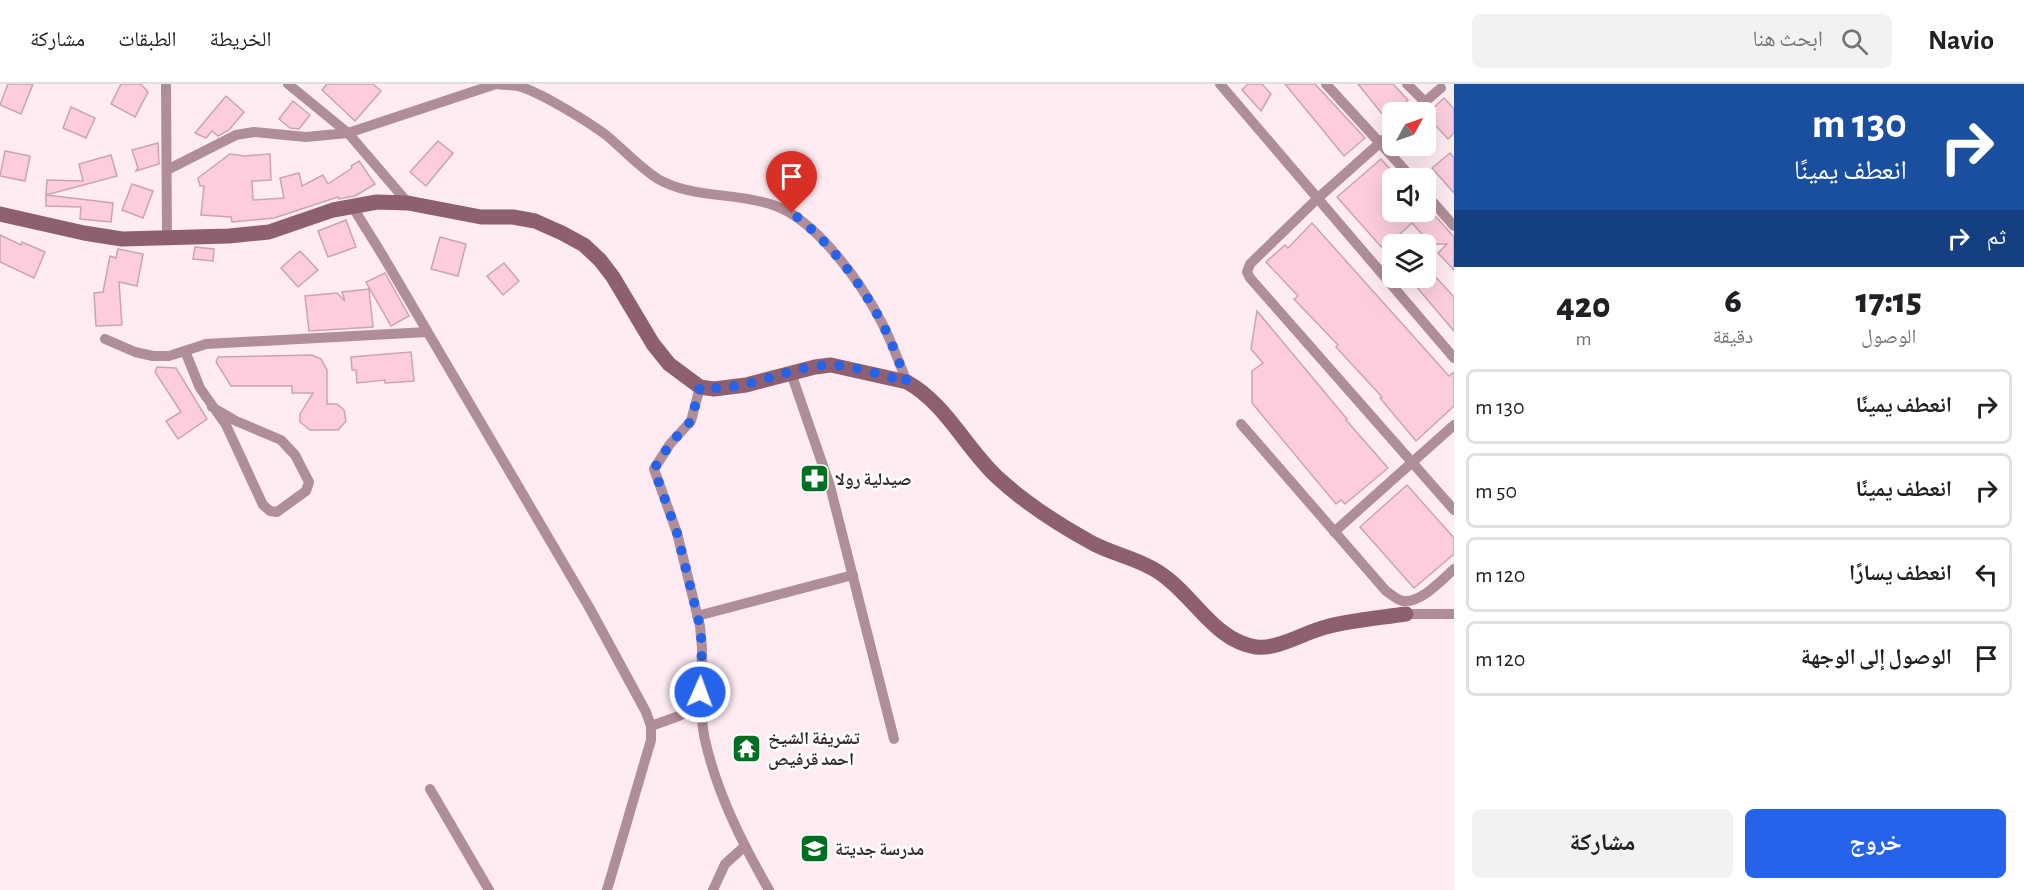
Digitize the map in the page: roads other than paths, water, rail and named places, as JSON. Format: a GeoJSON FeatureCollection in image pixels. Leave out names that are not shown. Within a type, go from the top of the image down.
{"type":"FeatureCollection","features":[{"type":"Feature","properties":{"kind":"street"},"geometry":{"type":"LineString","coordinates":[[166,84],[167,238]]}},
{"type":"Feature","properties":{"kind":"street"},"geometry":{"type":"LineString","coordinates":[[288,84],[348,133],[408,203]]}},
{"type":"Feature","properties":{"kind":"street"},"geometry":{"type":"LineString","coordinates":[[167,170],[236,135],[254,132],[306,137],[348,133],[496,84],[518,86],[543,97],[604,134],[655,177],[673,187],[772,204],[792,213],[807,224],[831,249],[864,292],[882,324],[907,382]]}},
{"type":"Feature","properties":{"kind":"street"},"geometry":{"type":"LineString","coordinates":[[1220,84],[1454,358]]}},
{"type":"Feature","properties":{"kind":"street"},"geometry":{"type":"LineString","coordinates":[[1326,84],[1403,168]]}},
{"type":"Feature","properties":{"kind":"street"},"geometry":{"type":"LineString","coordinates":[[1407,84],[1425,102],[1441,88]]}},
{"type":"Feature","properties":{"kind":"street"},"geometry":{"type":"LineString","coordinates":[[1380,142],[1250,264],[1247,272],[1454,510]]}},
{"type":"Feature","properties":{"kind":"street"},"geometry":{"type":"LineString","coordinates":[[0,214],[122,239],[229,236],[269,232],[333,210],[377,202],[408,203],[481,217],[513,217],[535,221],[584,245],[600,260],[613,277],[653,344],[669,364],[700,387],[714,389],[746,385],[831,365],[907,382],[916,387],[938,408],[996,476],[1018,494],[1096,544],[1141,563],[1166,577],[1217,628],[1234,640],[1258,647],[1281,643],[1346,622],[1406,614],[1454,614]]}},
{"type":"Feature","properties":{"kind":"street"},"geometry":{"type":"LineString","coordinates":[[352,206],[589,607],[643,706],[651,726],[651,740],[607,890]]}},
{"type":"Feature","properties":{"kind":"street"},"geometry":{"type":"LineString","coordinates":[[1436,206],[1454,226]]}},
{"type":"Feature","properties":{"kind":"street"},"geometry":{"type":"LineString","coordinates":[[105,339],[153,356],[168,356],[206,344],[427,332]]}},
{"type":"Feature","properties":{"kind":"street"},"geometry":{"type":"LineString","coordinates":[[185,351],[200,388],[212,407],[226,425],[263,505],[270,511],[277,512],[306,491],[309,482],[288,446],[281,440],[236,421],[212,407]]}},
{"type":"Feature","properties":{"kind":"street"},"geometry":{"type":"LineString","coordinates":[[791,373],[830,486],[894,739]]}},
{"type":"Feature","properties":{"kind":"street"},"geometry":{"type":"LineString","coordinates":[[700,387],[691,421],[670,444],[654,469],[677,533],[697,616],[702,648],[701,703],[704,738],[713,770],[745,846],[769,890]]}},
{"type":"Feature","properties":{"kind":"street"},"geometry":{"type":"LineString","coordinates":[[1241,424],[1386,591],[1403,601],[1423,595],[1454,569]]}},
{"type":"Feature","properties":{"kind":"street"},"geometry":{"type":"LineString","coordinates":[[1334,532],[1454,425]]}},
{"type":"Feature","properties":{"kind":"street"},"geometry":{"type":"LineString","coordinates":[[697,616],[853,575]]}},
{"type":"Feature","properties":{"kind":"street"},"geometry":{"type":"LineString","coordinates":[[651,726],[679,716],[701,703]]}},
{"type":"Feature","properties":{"kind":"street"},"geometry":{"type":"LineString","coordinates":[[430,789],[489,890]]}},
{"type":"Feature","properties":{"kind":"street"},"geometry":{"type":"LineString","coordinates":[[713,890],[725,864],[745,846]]}},
{"type":"Feature","properties":{"kind":"place","name":"صيدلية رولا"},"geometry":{"type":"Point","coordinates":[814,479]}},
{"type":"Feature","properties":{"kind":"place","name":"تشريفة الشيخ احمد قرفيص"},"geometry":{"type":"Point","coordinates":[747,748]}},
{"type":"Feature","properties":{"kind":"place","name":"مدرسة جديتة"},"geometry":{"type":"Point","coordinates":[814,849]}}]}
